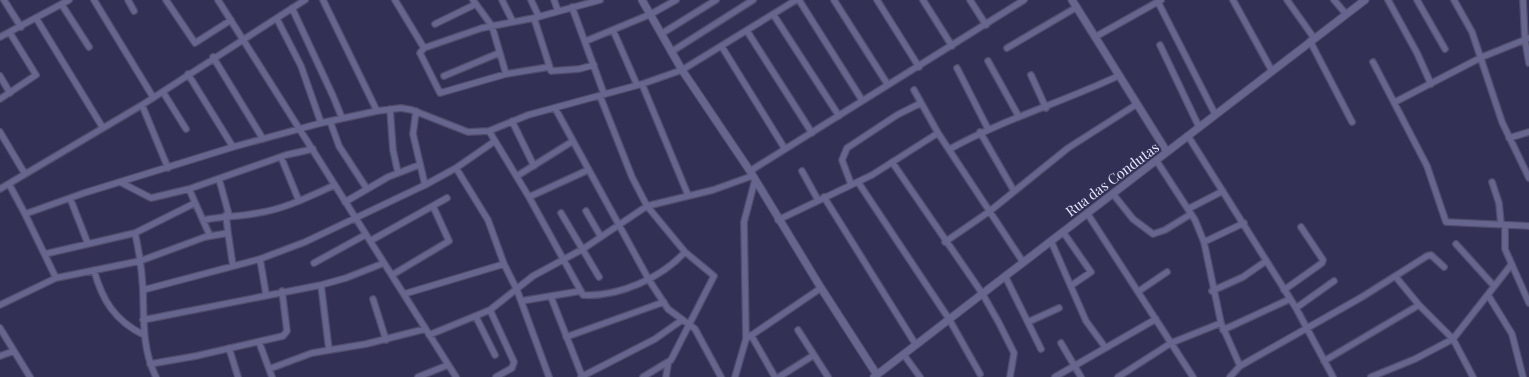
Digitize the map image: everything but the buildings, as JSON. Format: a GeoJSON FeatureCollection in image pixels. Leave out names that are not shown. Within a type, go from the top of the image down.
{"type":"FeatureCollection","features":[{"type":"Feature","properties":{"kind":"street"},"geometry":{"type":"LineString","coordinates":[[4,0],[21,27]]}},
{"type":"Feature","properties":{"kind":"street"},"geometry":{"type":"LineString","coordinates":[[0,37],[70,0]]}},
{"type":"Feature","properties":{"kind":"street"},"geometry":{"type":"LineString","coordinates":[[94,0],[154,98]]}},
{"type":"Feature","properties":{"kind":"street"},"geometry":{"type":"LineString","coordinates":[[128,0],[134,11]]}},
{"type":"Feature","properties":{"kind":"street"},"geometry":{"type":"LineString","coordinates":[[166,0],[195,43],[231,20]]}},
{"type":"Feature","properties":{"kind":"street"},"geometry":{"type":"LineString","coordinates":[[218,0],[301,128],[354,218],[456,377]]}},
{"type":"Feature","properties":{"kind":"street"},"geometry":{"type":"LineString","coordinates":[[0,189],[154,98],[213,57],[305,0]]}},
{"type":"Feature","properties":{"kind":"street"},"geometry":{"type":"LineString","coordinates":[[323,0],[377,111]]}},
{"type":"Feature","properties":{"kind":"street"},"geometry":{"type":"LineString","coordinates":[[395,0],[424,48]]}},
{"type":"Feature","properties":{"kind":"street"},"geometry":{"type":"LineString","coordinates":[[502,0],[512,22]]}},
{"type":"Feature","properties":{"kind":"street"},"geometry":{"type":"LineString","coordinates":[[531,0],[552,72],[579,69],[594,64]]}},
{"type":"Feature","properties":{"kind":"street"},"geometry":{"type":"LineString","coordinates":[[554,0],[558,11]]}},
{"type":"Feature","properties":{"kind":"street"},"geometry":{"type":"LineString","coordinates":[[549,67],[506,74],[440,93],[420,53],[424,48],[492,26],[536,17],[600,0]]}},
{"type":"Feature","properties":{"kind":"street"},"geometry":{"type":"LineString","coordinates":[[642,0],[682,70],[752,176],[876,376]]}},
{"type":"Feature","properties":{"kind":"street"},"geometry":{"type":"LineString","coordinates":[[586,42],[650,14],[676,0]]}},
{"type":"Feature","properties":{"kind":"street"},"geometry":{"type":"LineString","coordinates":[[661,34],[716,0]]}},
{"type":"Feature","properties":{"kind":"street"},"geometry":{"type":"LineString","coordinates":[[671,52],[715,26],[753,0]]}},
{"type":"Feature","properties":{"kind":"street"},"geometry":{"type":"LineString","coordinates":[[25,214],[120,182],[263,139],[321,123],[377,111],[390,109],[416,111],[468,132],[489,131],[512,121],[682,70],[797,0],[862,100]]}},
{"type":"Feature","properties":{"kind":"street"},"geometry":{"type":"LineString","coordinates":[[834,0],[888,85]]}},
{"type":"Feature","properties":{"kind":"street"},"geometry":{"type":"LineString","coordinates":[[877,0],[919,67]]}},
{"type":"Feature","properties":{"kind":"street"},"geometry":{"type":"LineString","coordinates":[[923,0],[952,46]]}},
{"type":"Feature","properties":{"kind":"street"},"geometry":{"type":"LineString","coordinates":[[970,0],[986,25]]}},
{"type":"Feature","properties":{"kind":"street"},"geometry":{"type":"LineString","coordinates":[[268,369],[312,353],[427,332],[476,317],[490,310],[533,276],[583,249],[647,206],[713,190],[752,176],[785,149],[986,25],[1014,3],[1024,0]]}},
{"type":"Feature","properties":{"kind":"street"},"geometry":{"type":"LineString","coordinates":[[1233,0],[1272,71]]}},
{"type":"Feature","properties":{"kind":"street"},"geometry":{"type":"LineString","coordinates":[[1287,0],[1312,40],[1352,122]]}},
{"type":"Feature","properties":{"kind":"street"},"geometry":{"type":"LineString","coordinates":[[1334,0],[1346,14]]}},
{"type":"Feature","properties":{"kind":"street"},"geometry":{"type":"LineString","coordinates":[[1388,0],[1417,53],[1431,84]]}},
{"type":"Feature","properties":{"kind":"street"},"geometry":{"type":"LineString","coordinates":[[1417,0],[1445,49]]}},
{"type":"Feature","properties":{"kind":"street"},"geometry":{"type":"LineString","coordinates":[[1454,0],[1472,32],[1509,138],[1529,178]]}},
{"type":"Feature","properties":{"kind":"street"},"geometry":{"type":"LineString","coordinates":[[1523,0],[1529,62]]}},
{"type":"Feature","properties":{"kind":"street"},"geometry":{"type":"LineString","coordinates":[[1096,37],[1159,1],[1215,114]]}},
{"type":"Feature","properties":{"kind":"street","name":"Rua das Condutas"},"geometry":{"type":"LineString","coordinates":[[876,376],[1361,1]]}},
{"type":"Feature","properties":{"kind":"street"},"geometry":{"type":"LineString","coordinates":[[435,24],[474,2],[492,26],[506,74]]}},
{"type":"Feature","properties":{"kind":"street"},"geometry":{"type":"LineString","coordinates":[[1007,48],[1074,2],[1118,76],[1167,152]]}},
{"type":"Feature","properties":{"kind":"street"},"geometry":{"type":"LineString","coordinates":[[62,5],[89,47]]}},
{"type":"Feature","properties":{"kind":"street"},"geometry":{"type":"LineString","coordinates":[[572,7],[594,64],[602,95],[626,162],[647,206],[685,252],[714,276],[691,325],[668,364],[666,377]]}},
{"type":"Feature","properties":{"kind":"street"},"geometry":{"type":"LineString","coordinates":[[292,8],[334,96],[342,118]]}},
{"type":"Feature","properties":{"kind":"street"},"geometry":{"type":"LineString","coordinates":[[773,14],[839,116]]}},
{"type":"Feature","properties":{"kind":"street"},"geometry":{"type":"LineString","coordinates":[[36,18],[103,128]]}},
{"type":"Feature","properties":{"kind":"street"},"geometry":{"type":"LineString","coordinates":[[277,19],[301,66],[321,123]]}},
{"type":"Feature","properties":{"kind":"street"},"geometry":{"type":"LineString","coordinates":[[614,30],[640,84],[688,195]]}},
{"type":"Feature","properties":{"kind":"street"},"geometry":{"type":"LineString","coordinates":[[747,31],[812,133]]}},
{"type":"Feature","properties":{"kind":"street"},"geometry":{"type":"LineString","coordinates":[[0,99],[36,75],[10,32]]}},
{"type":"Feature","properties":{"kind":"street"},"geometry":{"type":"LineString","coordinates":[[1395,102],[1482,57],[1527,39]]}},
{"type":"Feature","properties":{"kind":"street"},"geometry":{"type":"LineString","coordinates":[[1160,45],[1199,127]]}},
{"type":"Feature","properties":{"kind":"street"},"geometry":{"type":"LineString","coordinates":[[722,47],[785,149]]}},
{"type":"Feature","properties":{"kind":"street"},"geometry":{"type":"LineString","coordinates":[[444,76],[499,53]]}},
{"type":"Feature","properties":{"kind":"street"},"geometry":{"type":"LineString","coordinates":[[213,57],[263,139]]}},
{"type":"Feature","properties":{"kind":"street"},"geometry":{"type":"LineString","coordinates":[[988,61],[1019,117]]}},
{"type":"Feature","properties":{"kind":"street"},"geometry":{"type":"LineString","coordinates":[[1373,62],[1427,166],[1446,222],[1529,226]]}},
{"type":"Feature","properties":{"kind":"street"},"geometry":{"type":"LineString","coordinates":[[957,68],[988,129]]}},
{"type":"Feature","properties":{"kind":"street"},"geometry":{"type":"LineString","coordinates":[[188,74],[234,148]]}},
{"type":"Feature","properties":{"kind":"street"},"geometry":{"type":"LineString","coordinates":[[0,76],[10,93]]}},
{"type":"Feature","properties":{"kind":"street"},"geometry":{"type":"LineString","coordinates":[[1031,76],[1046,108]]}},
{"type":"Feature","properties":{"kind":"street"},"geometry":{"type":"LineString","coordinates":[[950,149],[980,132],[1046,108],[1118,76]]}},
{"type":"Feature","properties":{"kind":"street"},"geometry":{"type":"LineString","coordinates":[[914,90],[938,133],[1023,262]]}},
{"type":"Feature","properties":{"kind":"street"},"geometry":{"type":"LineString","coordinates":[[163,92],[186,129]]}},
{"type":"Feature","properties":{"kind":"street"},"geometry":{"type":"LineString","coordinates":[[851,184],[842,160],[848,148],[897,115],[921,103]]}},
{"type":"Feature","properties":{"kind":"street"},"geometry":{"type":"LineString","coordinates":[[945,242],[990,211],[1068,148],[1137,104]]}},
{"type":"Feature","properties":{"kind":"street"},"geometry":{"type":"LineString","coordinates":[[142,105],[168,168]]}},
{"type":"Feature","properties":{"kind":"street"},"geometry":{"type":"LineString","coordinates":[[555,108],[649,280],[664,302],[682,320],[691,325],[700,337],[721,377]]}},
{"type":"Feature","properties":{"kind":"street"},"geometry":{"type":"LineString","coordinates":[[390,109],[393,150],[398,173]]}},
{"type":"Feature","properties":{"kind":"street"},"geometry":{"type":"LineString","coordinates":[[416,111],[412,127],[425,185]]}},
{"type":"Feature","properties":{"kind":"street"},"geometry":{"type":"LineString","coordinates":[[330,121],[339,146],[367,188]]}},
{"type":"Feature","properties":{"kind":"street"},"geometry":{"type":"LineString","coordinates":[[512,121],[534,166]]}},
{"type":"Feature","properties":{"kind":"street"},"geometry":{"type":"LineString","coordinates":[[489,131],[530,197],[584,296],[613,291],[649,280],[676,262],[685,252]]}},
{"type":"Feature","properties":{"kind":"street"},"geometry":{"type":"LineString","coordinates":[[0,132],[25,174]]}},
{"type":"Feature","properties":{"kind":"street"},"geometry":{"type":"LineString","coordinates":[[980,132],[1014,191]]}},
{"type":"Feature","properties":{"kind":"street"},"geometry":{"type":"LineString","coordinates":[[1509,138],[1529,132]]}},
{"type":"Feature","properties":{"kind":"street"},"geometry":{"type":"LineString","coordinates":[[778,220],[858,182],[938,133]]}},
{"type":"Feature","properties":{"kind":"street"},"geometry":{"type":"LineString","coordinates":[[1188,136],[1307,326],[1332,377]]}},
{"type":"Feature","properties":{"kind":"street"},"geometry":{"type":"LineString","coordinates":[[143,290],[260,259],[305,242],[425,185],[456,168],[495,141]]}},
{"type":"Feature","properties":{"kind":"street"},"geometry":{"type":"LineString","coordinates":[[517,176],[572,141]]}},
{"type":"Feature","properties":{"kind":"street"},"geometry":{"type":"LineString","coordinates":[[120,182],[151,198],[189,189],[281,157],[313,148]]}},
{"type":"Feature","properties":{"kind":"street"},"geometry":{"type":"LineString","coordinates":[[281,157],[299,201]]}},
{"type":"Feature","properties":{"kind":"street"},"geometry":{"type":"LineString","coordinates":[[1156,160],[1190,212],[1204,242],[1212,291],[1220,323],[1240,366]]}},
{"type":"Feature","properties":{"kind":"street"},"geometry":{"type":"LineString","coordinates":[[892,162],[945,242],[982,293],[1014,353],[1010,377]]}},
{"type":"Feature","properties":{"kind":"street"},"geometry":{"type":"LineString","coordinates":[[345,202],[367,188],[419,165]]}},
{"type":"Feature","properties":{"kind":"street"},"geometry":{"type":"LineString","coordinates":[[456,168],[488,220],[504,264],[517,290],[549,377]]}},
{"type":"Feature","properties":{"kind":"street"},"geometry":{"type":"LineString","coordinates":[[530,197],[588,170]]}},
{"type":"Feature","properties":{"kind":"street"},"geometry":{"type":"LineString","coordinates":[[802,171],[916,345]]}},
{"type":"Feature","properties":{"kind":"street"},"geometry":{"type":"LineString","coordinates":[[735,377],[749,337],[744,222],[752,176]]}},
{"type":"Feature","properties":{"kind":"street"},"geometry":{"type":"LineString","coordinates":[[219,179],[227,215],[233,266]]}},
{"type":"Feature","properties":{"kind":"street"},"geometry":{"type":"LineString","coordinates":[[858,182],[949,319],[980,374]]}},
{"type":"Feature","properties":{"kind":"street"},"geometry":{"type":"LineString","coordinates":[[1492,182],[1499,203],[1505,249],[1529,303]]}},
{"type":"Feature","properties":{"kind":"street"},"geometry":{"type":"LineString","coordinates":[[9,184],[56,278]]}},
{"type":"Feature","properties":{"kind":"street"},"geometry":{"type":"LineString","coordinates":[[204,220],[227,215],[257,214],[299,201],[334,184]]}},
{"type":"Feature","properties":{"kind":"street"},"geometry":{"type":"LineString","coordinates":[[189,189],[210,236]]}},
{"type":"Feature","properties":{"kind":"street"},"geometry":{"type":"LineString","coordinates":[[1113,194],[1133,219],[1153,234],[1165,230],[1223,191]]}},
{"type":"Feature","properties":{"kind":"street"},"geometry":{"type":"LineString","coordinates":[[70,198],[88,244]]}},
{"type":"Feature","properties":{"kind":"street"},"geometry":{"type":"LineString","coordinates":[[370,241],[447,198]]}},
{"type":"Feature","properties":{"kind":"street"},"geometry":{"type":"LineString","coordinates":[[45,254],[135,232],[196,203]]}},
{"type":"Feature","properties":{"kind":"street"},"geometry":{"type":"LineString","coordinates":[[392,275],[449,241],[433,206]]}},
{"type":"Feature","properties":{"kind":"street"},"geometry":{"type":"LineString","coordinates":[[586,211],[601,237]]}},
{"type":"Feature","properties":{"kind":"street"},"geometry":{"type":"LineString","coordinates":[[562,213],[599,277]]}},
{"type":"Feature","properties":{"kind":"street"},"geometry":{"type":"LineString","coordinates":[[1087,213],[1193,377]]}},
{"type":"Feature","properties":{"kind":"street"},"geometry":{"type":"LineString","coordinates":[[1204,242],[1244,223]]}},
{"type":"Feature","properties":{"kind":"street"},"geometry":{"type":"LineString","coordinates":[[1284,290],[1322,263],[1323,260],[1301,227]]}},
{"type":"Feature","properties":{"kind":"street"},"geometry":{"type":"LineString","coordinates":[[135,232],[143,290],[144,335],[150,364],[156,377]]}},
{"type":"Feature","properties":{"kind":"street"},"geometry":{"type":"LineString","coordinates":[[1063,232],[1091,272],[1072,285]]}},
{"type":"Feature","properties":{"kind":"street"},"geometry":{"type":"LineString","coordinates":[[0,305],[56,278],[140,261],[210,236],[228,233]]}},
{"type":"Feature","properties":{"kind":"street"},"geometry":{"type":"LineString","coordinates":[[314,263],[365,235]]}},
{"type":"Feature","properties":{"kind":"street"},"geometry":{"type":"LineString","coordinates":[[1051,241],[1072,285],[1086,321],[1105,347]]}},
{"type":"Feature","properties":{"kind":"street"},"geometry":{"type":"LineString","coordinates":[[1456,244],[1494,286]]}},
{"type":"Feature","properties":{"kind":"street"},"geometry":{"type":"LineString","coordinates":[[1230,377],[1240,366],[1307,326],[1362,297],[1429,255],[1444,267]]}},
{"type":"Feature","properties":{"kind":"street"},"geometry":{"type":"LineString","coordinates":[[260,259],[266,294]]}},
{"type":"Feature","properties":{"kind":"street"},"geometry":{"type":"LineString","coordinates":[[1212,291],[1243,277],[1266,261]]}},
{"type":"Feature","properties":{"kind":"street"},"geometry":{"type":"LineString","coordinates":[[143,320],[321,284],[346,278],[384,263]]}},
{"type":"Feature","properties":{"kind":"street"},"geometry":{"type":"LineString","coordinates":[[404,294],[504,264]]}},
{"type":"Feature","properties":{"kind":"street"},"geometry":{"type":"LineString","coordinates":[[1371,377],[1415,359],[1453,339],[1511,265]]}},
{"type":"Feature","properties":{"kind":"street"},"geometry":{"type":"LineString","coordinates":[[94,270],[104,300],[121,319],[144,335]]}},
{"type":"Feature","properties":{"kind":"street"},"geometry":{"type":"LineString","coordinates":[[1139,291],[1167,272]]}},
{"type":"Feature","properties":{"kind":"street"},"geometry":{"type":"LineString","coordinates":[[1005,276],[1041,349]]}},
{"type":"Feature","properties":{"kind":"street"},"geometry":{"type":"LineString","coordinates":[[1395,276],[1419,305],[1453,339],[1474,377]]}},
{"type":"Feature","properties":{"kind":"street"},"geometry":{"type":"LineString","coordinates":[[1296,308],[1334,281]]}},
{"type":"Feature","properties":{"kind":"street"},"geometry":{"type":"LineString","coordinates":[[321,284],[329,350]]}},
{"type":"Feature","properties":{"kind":"street"},"geometry":{"type":"LineString","coordinates":[[749,337],[821,288]]}},
{"type":"Feature","properties":{"kind":"street"},"geometry":{"type":"LineString","coordinates":[[521,301],[581,291]]}},
{"type":"Feature","properties":{"kind":"street"},"geometry":{"type":"LineString","coordinates":[[150,364],[283,336],[287,331],[282,292]]}},
{"type":"Feature","properties":{"kind":"street"},"geometry":{"type":"LineString","coordinates":[[1488,295],[1512,334],[1523,377],[1529,375]]}},
{"type":"Feature","properties":{"kind":"street"},"geometry":{"type":"LineString","coordinates":[[551,297],[581,377],[655,339],[682,320]]}},
{"type":"Feature","properties":{"kind":"street"},"geometry":{"type":"LineString","coordinates":[[373,298],[386,340]]}},
{"type":"Feature","properties":{"kind":"street"},"geometry":{"type":"LineString","coordinates":[[1223,330],[1290,299]]}},
{"type":"Feature","properties":{"kind":"street"},"geometry":{"type":"LineString","coordinates":[[566,337],[664,302]]}},
{"type":"Feature","properties":{"kind":"street"},"geometry":{"type":"LineString","coordinates":[[1324,361],[1419,305]]}},
{"type":"Feature","properties":{"kind":"street"},"geometry":{"type":"LineString","coordinates":[[1028,322],[1059,308]]}},
{"type":"Feature","properties":{"kind":"street"},"geometry":{"type":"LineString","coordinates":[[490,310],[514,362],[512,368],[496,377]]}},
{"type":"Feature","properties":{"kind":"street"},"geometry":{"type":"LineString","coordinates":[[476,317],[495,355]]}},
{"type":"Feature","properties":{"kind":"street"},"geometry":{"type":"LineString","coordinates":[[1055,377],[1156,319]]}},
{"type":"Feature","properties":{"kind":"street"},"geometry":{"type":"LineString","coordinates":[[1118,377],[1125,375],[1171,343],[1220,323]]}},
{"type":"Feature","properties":{"kind":"street"},"geometry":{"type":"LineString","coordinates":[[0,328],[30,377]]}},
{"type":"Feature","properties":{"kind":"street"},"geometry":{"type":"LineString","coordinates":[[798,330],[828,377]]}},
{"type":"Feature","properties":{"kind":"street"},"geometry":{"type":"LineString","coordinates":[[749,337],[777,377],[814,356]]}},
{"type":"Feature","properties":{"kind":"street"},"geometry":{"type":"LineString","coordinates":[[259,342],[272,377]]}},
{"type":"Feature","properties":{"kind":"street"},"geometry":{"type":"LineString","coordinates":[[1061,343],[1081,377]]}},
{"type":"Feature","properties":{"kind":"street"},"geometry":{"type":"LineString","coordinates":[[229,348],[238,377]]}},
{"type":"Feature","properties":{"kind":"street"},"geometry":{"type":"LineString","coordinates":[[0,356],[14,351]]}},
{"type":"Feature","properties":{"kind":"street"},"geometry":{"type":"LineString","coordinates":[[904,354],[920,377]]}},
{"type":"Feature","properties":{"kind":"street"},"geometry":{"type":"LineString","coordinates":[[643,377],[668,364]]}},
{"type":"Feature","properties":{"kind":"street"},"geometry":{"type":"LineString","coordinates":[[418,377],[448,365]]}}]}
